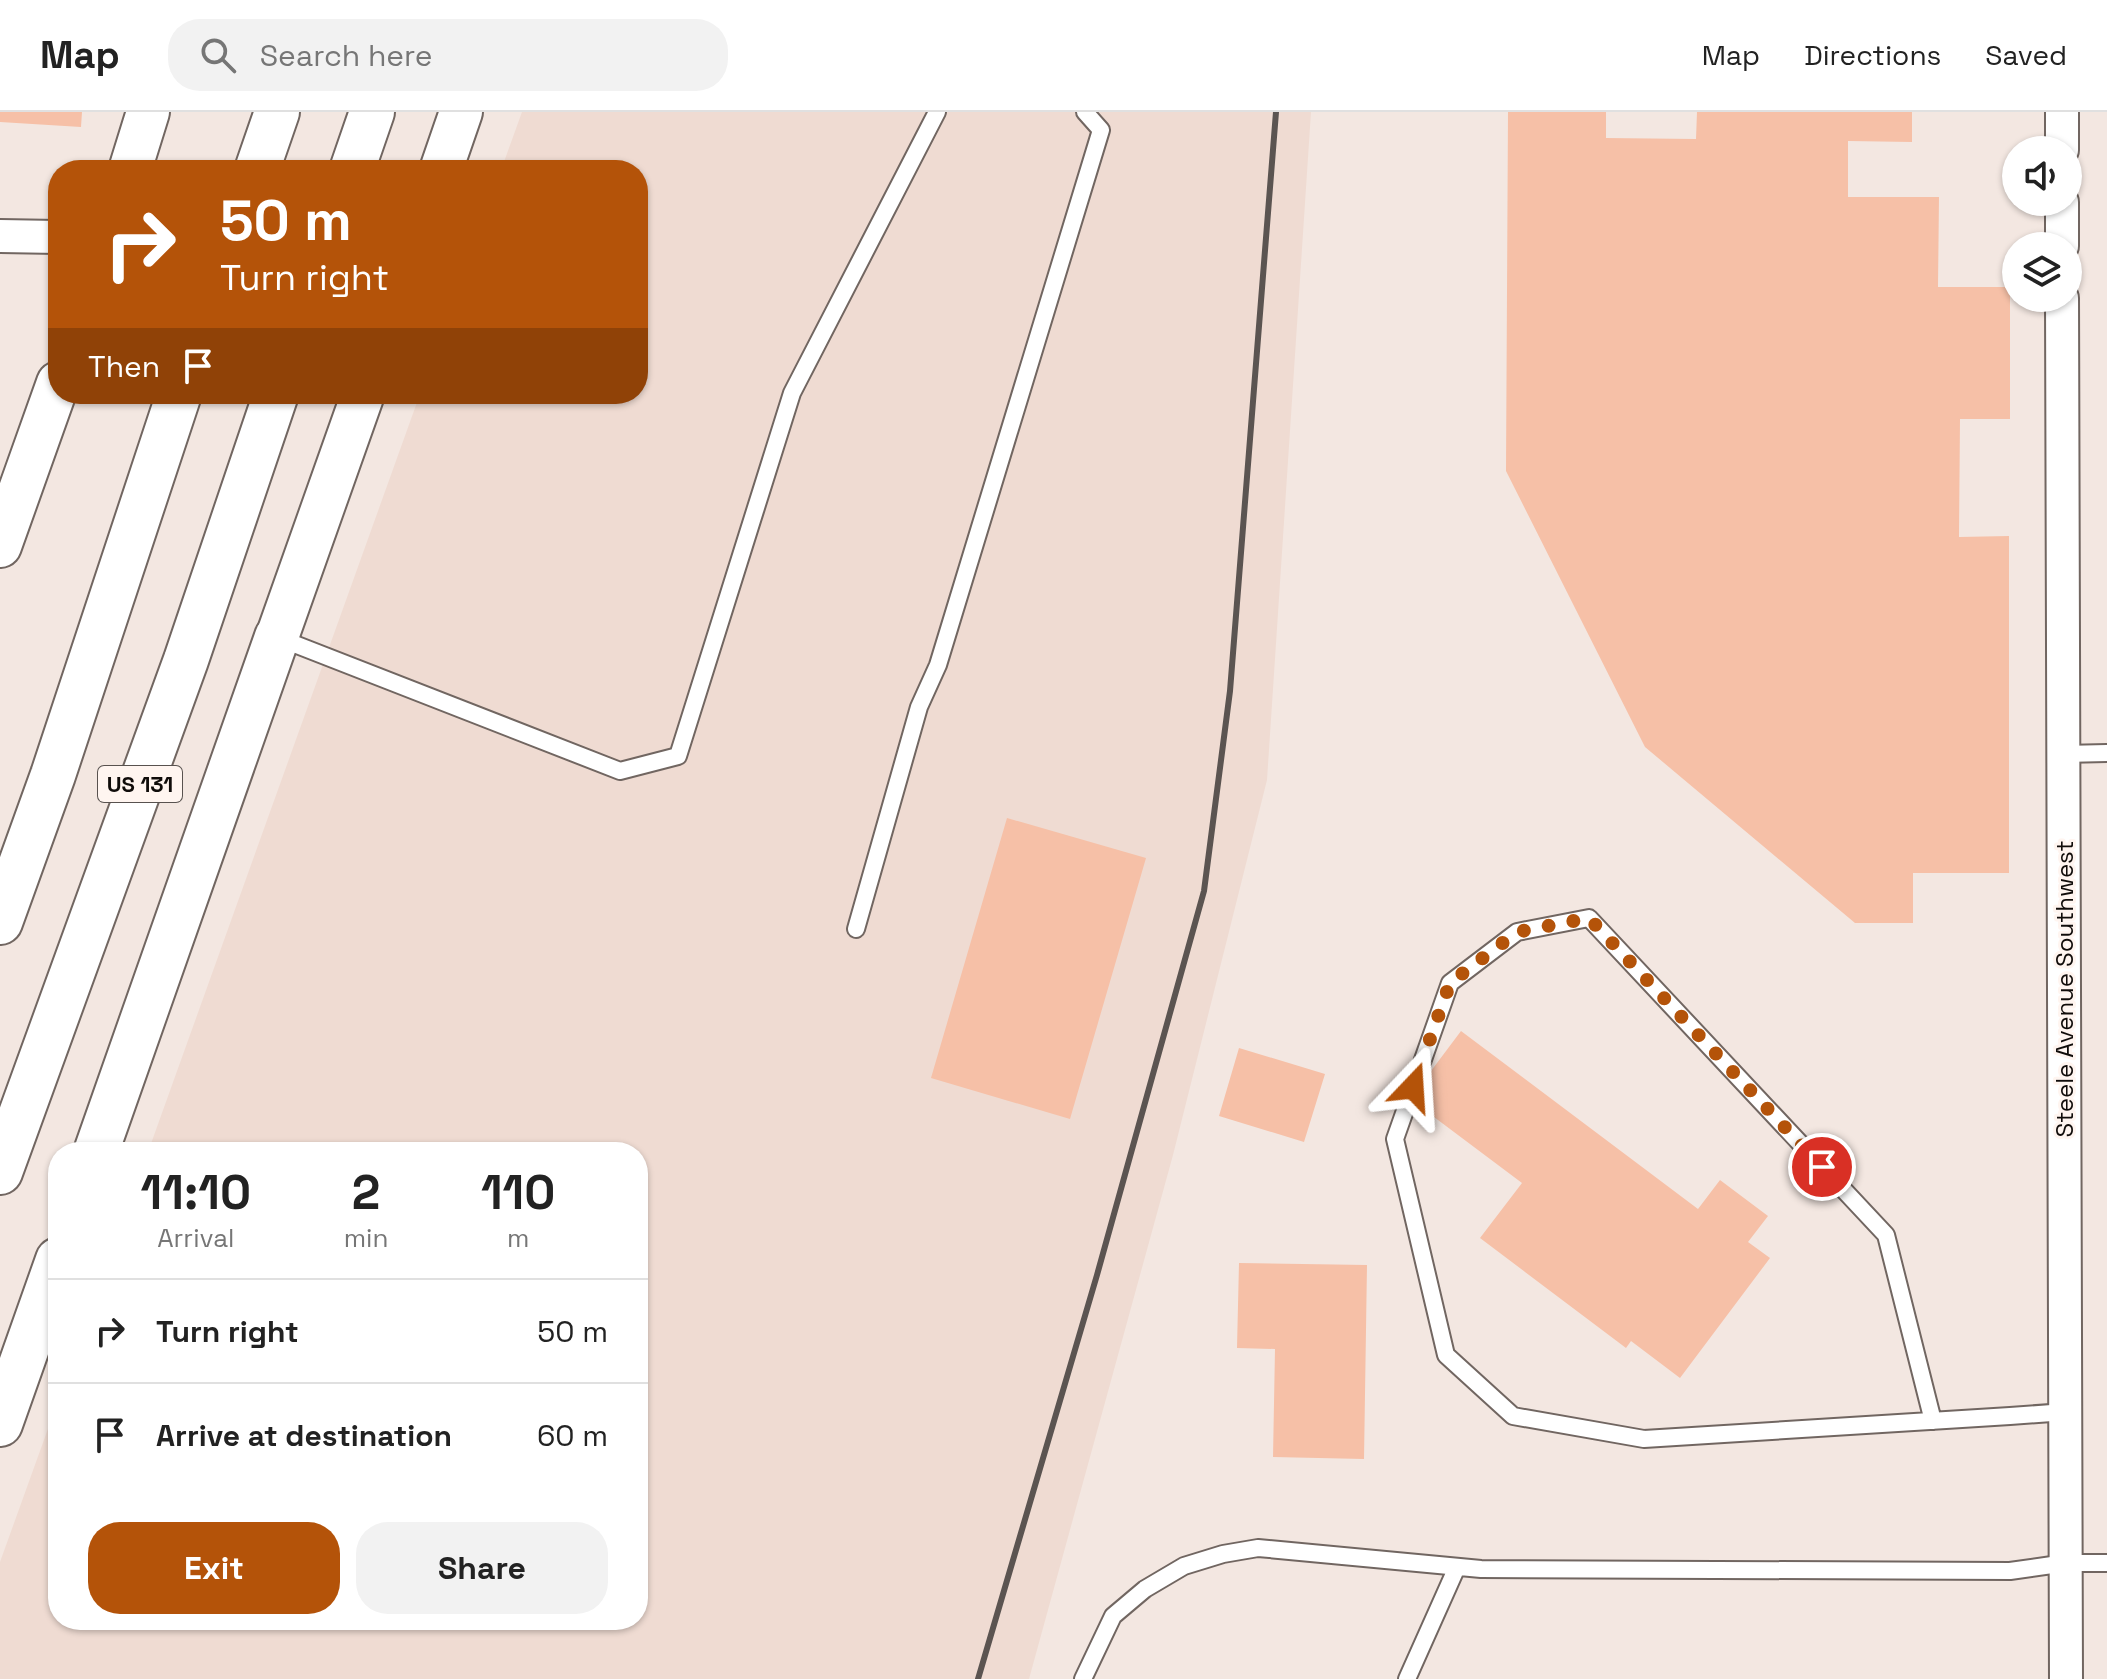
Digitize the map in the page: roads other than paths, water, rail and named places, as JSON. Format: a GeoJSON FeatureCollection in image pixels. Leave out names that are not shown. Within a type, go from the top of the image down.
{"type":"FeatureCollection","features":[{"type":"Feature","properties":{"kind":"highway"},"geometry":{"type":"LineString","coordinates":[[260,160],[277,112]]}},
{"type":"Feature","properties":{"kind":"highway"},"geometry":{"type":"LineString","coordinates":[[355,160],[372,112]]}},
{"type":"Feature","properties":{"kind":"highway"},"geometry":{"type":"LineString","coordinates":[[0,922],[53,775],[176,404]]}},
{"type":"Feature","properties":{"kind":"highway","name":"US 131"},"geometry":{"type":"LineString","coordinates":[[0,1172],[186,660],[273,404]]}},
{"type":"Feature","properties":{"kind":"highway"},"geometry":{"type":"LineString","coordinates":[[100,1142],[277,637]]}},
{"type":"Feature","properties":{"kind":"highway"},"geometry":{"type":"LineString","coordinates":[[0,1424],[48,1288]]}},
{"type":"Feature","properties":{"kind":"street"},"geometry":{"type":"LineString","coordinates":[[133,160],[148,112]]}},
{"type":"Feature","properties":{"kind":"street"},"geometry":{"type":"LineString","coordinates":[[444,160],[461,112]]}},
{"type":"Feature","properties":{"kind":"street"},"geometry":{"type":"LineString","coordinates":[[2062,112],[2062,136]]}},
{"type":"Feature","properties":{"kind":"street"},"geometry":{"type":"LineString","coordinates":[[0,236],[48,237]]}},
{"type":"Feature","properties":{"kind":"street","name":"Steele Avenue Southwest"},"geometry":{"type":"LineString","coordinates":[[2062,312],[2066,1679]]}},
{"type":"Feature","properties":{"kind":"street"},"geometry":{"type":"LineString","coordinates":[[0,546],[51,404]]}},
{"type":"Feature","properties":{"kind":"street"},"geometry":{"type":"LineString","coordinates":[[277,637],[359,404]]}},
{"type":"Feature","properties":{"kind":"lane"},"geometry":{"type":"LineString","coordinates":[[277,637],[620,771],[678,756],[792,393],[937,112]]}},
{"type":"Feature","properties":{"kind":"lane"},"geometry":{"type":"LineString","coordinates":[[856,929],[919,707],[938,665],[1101,130],[1085,112]]}},
{"type":"Feature","properties":{"kind":"lane"},"geometry":{"type":"LineString","coordinates":[[2063,754],[2107,753]]}},
{"type":"Feature","properties":{"kind":"lane"},"geometry":{"type":"LineString","coordinates":[[1933,1421],[1886,1235],[1589,918],[1517,932],[1450,983],[1395,1139],[1446,1355],[1513,1416],[1644,1439],[1933,1421],[2065,1412]]}},
{"type":"Feature","properties":{"kind":"lane"},"geometry":{"type":"LineString","coordinates":[[1083,1679],[1113,1616],[1145,1589],[1184,1566],[1223,1554],[1258,1548],[1481,1569],[2010,1571],[2066,1563],[2107,1563]]}},
{"type":"Feature","properties":{"kind":"lane"},"geometry":{"type":"LineString","coordinates":[[1407,1679],[1457,1567]]}},
{"type":"Feature","properties":{"kind":"railway"},"geometry":{"type":"LineString","coordinates":[[978,1679],[1097,1275],[1204,891],[1230,691],[1276,112]]}}]}
